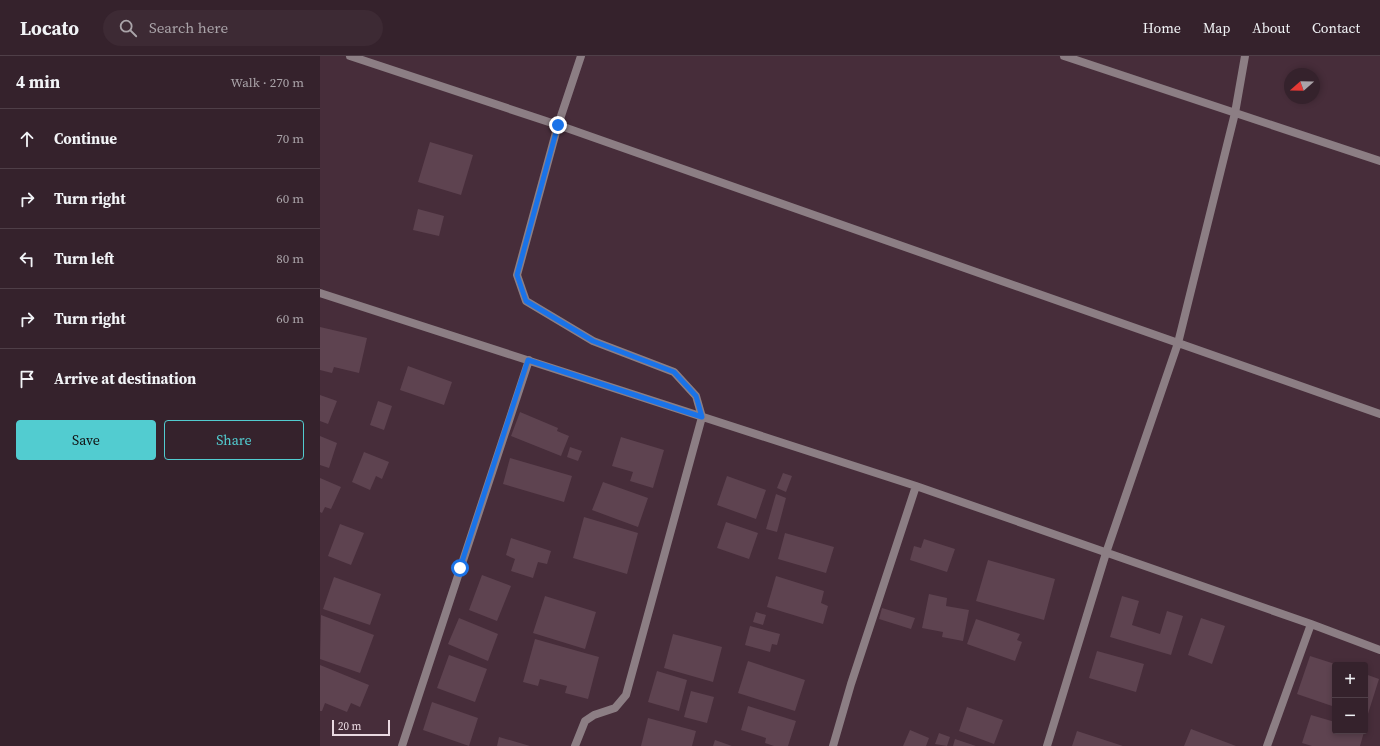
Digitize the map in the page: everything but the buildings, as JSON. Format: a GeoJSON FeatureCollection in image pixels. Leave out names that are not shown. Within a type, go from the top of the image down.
{"type":"FeatureCollection","features":[{"type":"Feature","properties":{"kind":"street"},"geometry":{"type":"LineString","coordinates":[[575,746],[585,722],[594,715],[615,708],[626,695],[702,417],[696,396],[674,372],[593,341],[526,301],[517,275],[558,125],[581,56]]}},
{"type":"Feature","properties":{"kind":"street"},"geometry":{"type":"LineString","coordinates":[[1064,56],[1380,161]]}},
{"type":"Feature","properties":{"kind":"street"},"geometry":{"type":"LineString","coordinates":[[1047,746],[1106,553],[1178,343],[1235,113],[1245,56]]}},
{"type":"Feature","properties":{"kind":"street"},"geometry":{"type":"LineString","coordinates":[[354,57],[558,125],[1380,414]]}},
{"type":"Feature","properties":{"kind":"street"},"geometry":{"type":"LineString","coordinates":[[320,293],[916,486],[1311,624],[1380,650]]}},
{"type":"Feature","properties":{"kind":"street"},"geometry":{"type":"LineString","coordinates":[[402,746],[528,360]]}},
{"type":"Feature","properties":{"kind":"street"},"geometry":{"type":"LineString","coordinates":[[833,746],[851,684],[916,486]]}},
{"type":"Feature","properties":{"kind":"street"},"geometry":{"type":"LineString","coordinates":[[1268,746],[1311,624]]}},
{"type":"Feature","properties":{"kind":"route"},"geometry":{"type":"LineString","coordinates":[[460,568],[528,360],[702,417],[696,396],[674,372],[593,341],[526,301],[517,275],[558,125]]}}]}
